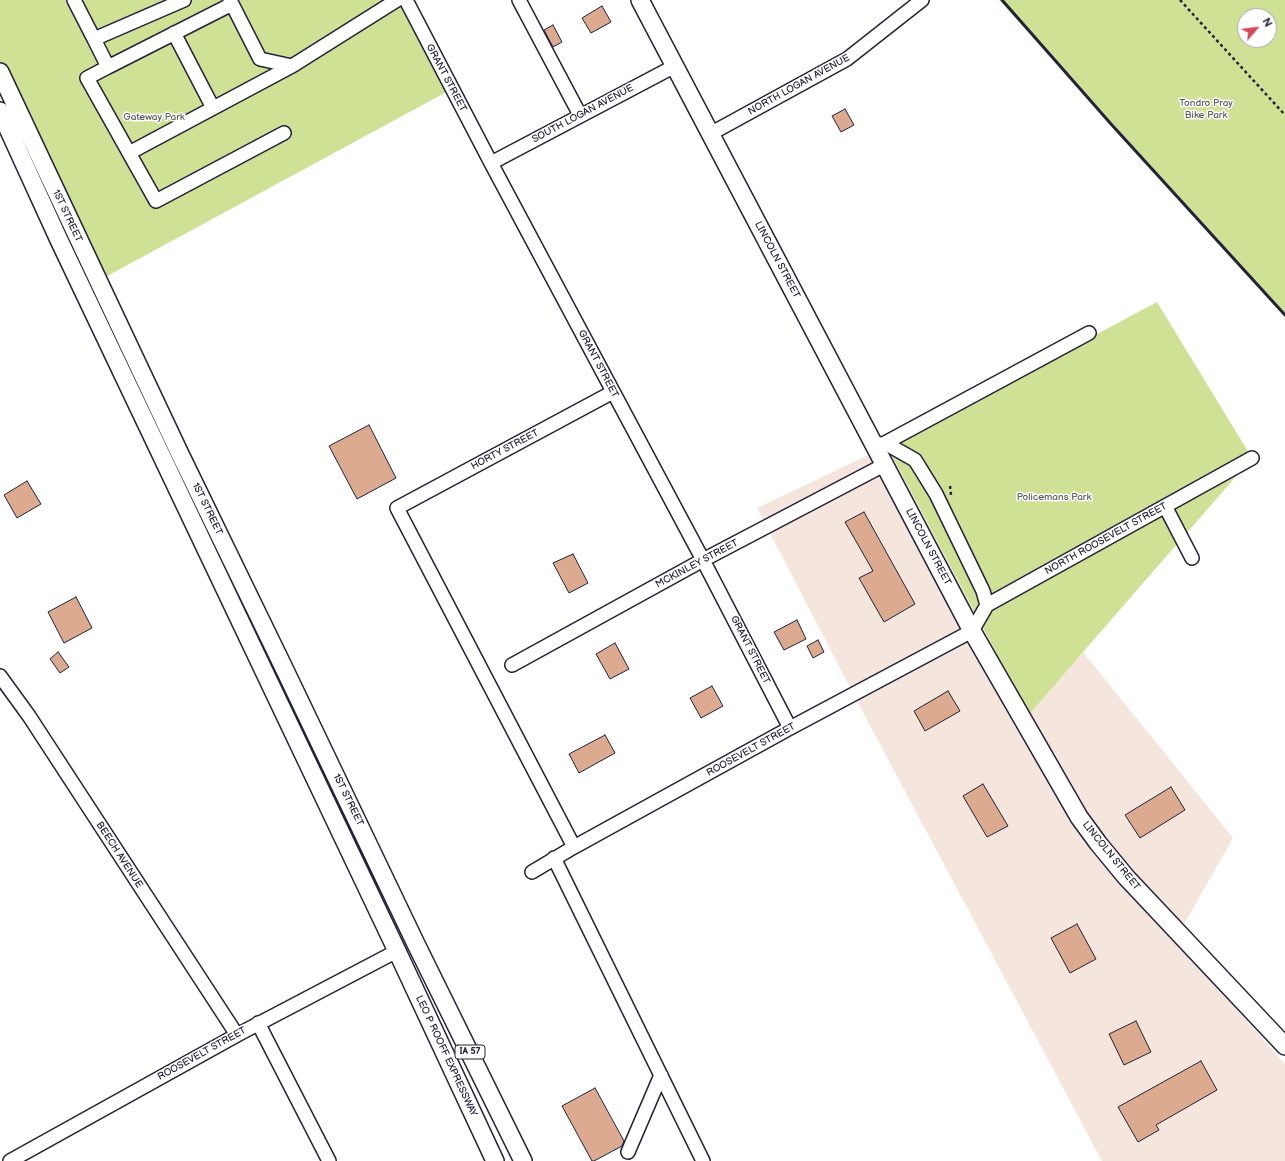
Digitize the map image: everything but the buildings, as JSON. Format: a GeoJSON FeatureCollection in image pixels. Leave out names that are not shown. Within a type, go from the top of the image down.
{"type":"FeatureCollection","features":[{"type":"Feature","properties":{"kind":"main road","name":"LINCOLN STREET"},"geometry":{"type":"LineString","coordinates":[[640,0],[710,134],[879,444],[884,465],[972,631],[1066,795],[1098,843],[1126,877],[1285,1046]]}},
{"type":"Feature","properties":{"kind":"main road","name":"1ST STREET"},"geometry":{"type":"LineString","coordinates":[[0,72],[180,454],[416,944],[523,1161]]}},
{"type":"Feature","properties":{"kind":"main road","name":"1ST STREET"},"geometry":{"type":"LineString","coordinates":[[0,111],[59,240],[397,951]]}},
{"type":"Feature","properties":{"kind":"main road","name":"LEO P ROOFF EXPRESSWAY"},"geometry":{"type":"LineString","coordinates":[[397,951],[495,1161]]}},
{"type":"Feature","properties":{"kind":"street"},"geometry":{"type":"LineString","coordinates":[[74,0],[108,67]]}},
{"type":"Feature","properties":{"kind":"street"},"geometry":{"type":"LineString","coordinates":[[94,39],[184,0]]}},
{"type":"Feature","properties":{"kind":"street"},"geometry":{"type":"LineString","coordinates":[[129,153],[292,66],[396,0]]}},
{"type":"Feature","properties":{"kind":"street","name":"GRANT STREET"},"geometry":{"type":"LineString","coordinates":[[406,0],[491,163],[703,560],[790,728]]}},
{"type":"Feature","properties":{"kind":"street"},"geometry":{"type":"LineString","coordinates":[[519,0],[580,115]]}},
{"type":"Feature","properties":{"kind":"street","name":"NORTH LOGAN AVENUE"},"geometry":{"type":"LineString","coordinates":[[710,134],[848,59],[922,0]]}},
{"type":"Feature","properties":{"kind":"street"},"geometry":{"type":"LineString","coordinates":[[284,133],[156,201],[87,78],[231,2],[260,60],[292,66]]}},
{"type":"Feature","properties":{"kind":"street"},"geometry":{"type":"LineString","coordinates":[[174,33],[213,108]]}},
{"type":"Feature","properties":{"kind":"street","name":"SOUTH LOGAN AVENUE"},"geometry":{"type":"LineString","coordinates":[[491,163],[674,66]]}},
{"type":"Feature","properties":{"kind":"street"},"geometry":{"type":"LineString","coordinates":[[879,444],[1089,334]]}},
{"type":"Feature","properties":{"kind":"street","name":"HORTY STREET"},"geometry":{"type":"LineString","coordinates":[[574,847],[397,508],[613,392]]}},
{"type":"Feature","properties":{"kind":"street"},"geometry":{"type":"LineString","coordinates":[[879,444],[915,460],[936,494],[983,591],[987,605],[972,631]]}},
{"type":"Feature","properties":{"kind":"street","name":"NORTH ROOSEVELT STREET"},"geometry":{"type":"LineString","coordinates":[[987,605],[1252,458]]}},
{"type":"Feature","properties":{"kind":"street","name":"MCKINLEY STREET"},"geometry":{"type":"LineString","coordinates":[[512,665],[703,560],[884,465]]}},
{"type":"Feature","properties":{"kind":"street"},"geometry":{"type":"LineString","coordinates":[[1165,506],[1192,558]]}},
{"type":"Feature","properties":{"kind":"street","name":"ROOSEVELT STREET"},"geometry":{"type":"LineString","coordinates":[[532,872],[554,858],[790,728],[972,631]]}},
{"type":"Feature","properties":{"kind":"street","name":"BEECH AVENUE"},"geometry":{"type":"LineString","coordinates":[[0,676],[29,716],[237,1035]]}},
{"type":"Feature","properties":{"kind":"street"},"geometry":{"type":"LineString","coordinates":[[554,858],[703,1161]]}},
{"type":"Feature","properties":{"kind":"street","name":"ROOSEVELT STREET"},"geometry":{"type":"LineString","coordinates":[[10,1161],[258,1023],[397,951]]}},
{"type":"Feature","properties":{"kind":"street"},"geometry":{"type":"LineString","coordinates":[[258,1023],[329,1161]]}},
{"type":"Feature","properties":{"kind":"street"},"geometry":{"type":"LineString","coordinates":[[628,1152],[661,1075]]}},
{"type":"Feature","properties":{"kind":"path"},"geometry":{"type":"LineString","coordinates":[[1180,0],[1285,115]]}},
{"type":"Feature","properties":{"kind":"shaded area"},"geometry":{"type":"Polygon","coordinates":[[[887,446],[1029,715],[1083,652],[1233,838],[1175,940],[1285,1064],[1285,1161],[1102,1161],[857,701],[757,508],[887,446]]]}},
{"type":"Feature","properties":{"kind":"green space","name":"Gateway Park"},"geometry":{"type":"Polygon","coordinates":[[[0,0],[405,0],[452,89],[98,281],[0,62],[0,0]]]}},
{"type":"Feature","properties":{"kind":"green space","name":"Tondro Pray Bike Park"},"geometry":{"type":"Polygon","coordinates":[[[999,0],[1285,0],[1285,315],[999,0]]]}},
{"type":"Feature","properties":{"kind":"green space","name":"Policemans Park"},"geometry":{"type":"Polygon","coordinates":[[[1157,302],[1252,458],[1029,715],[887,446],[1157,302]]]}},
{"type":"Feature","properties":{"kind":"railway"},"geometry":{"type":"LineString","coordinates":[[1002,0],[1111,124],[1285,315]]}}]}
